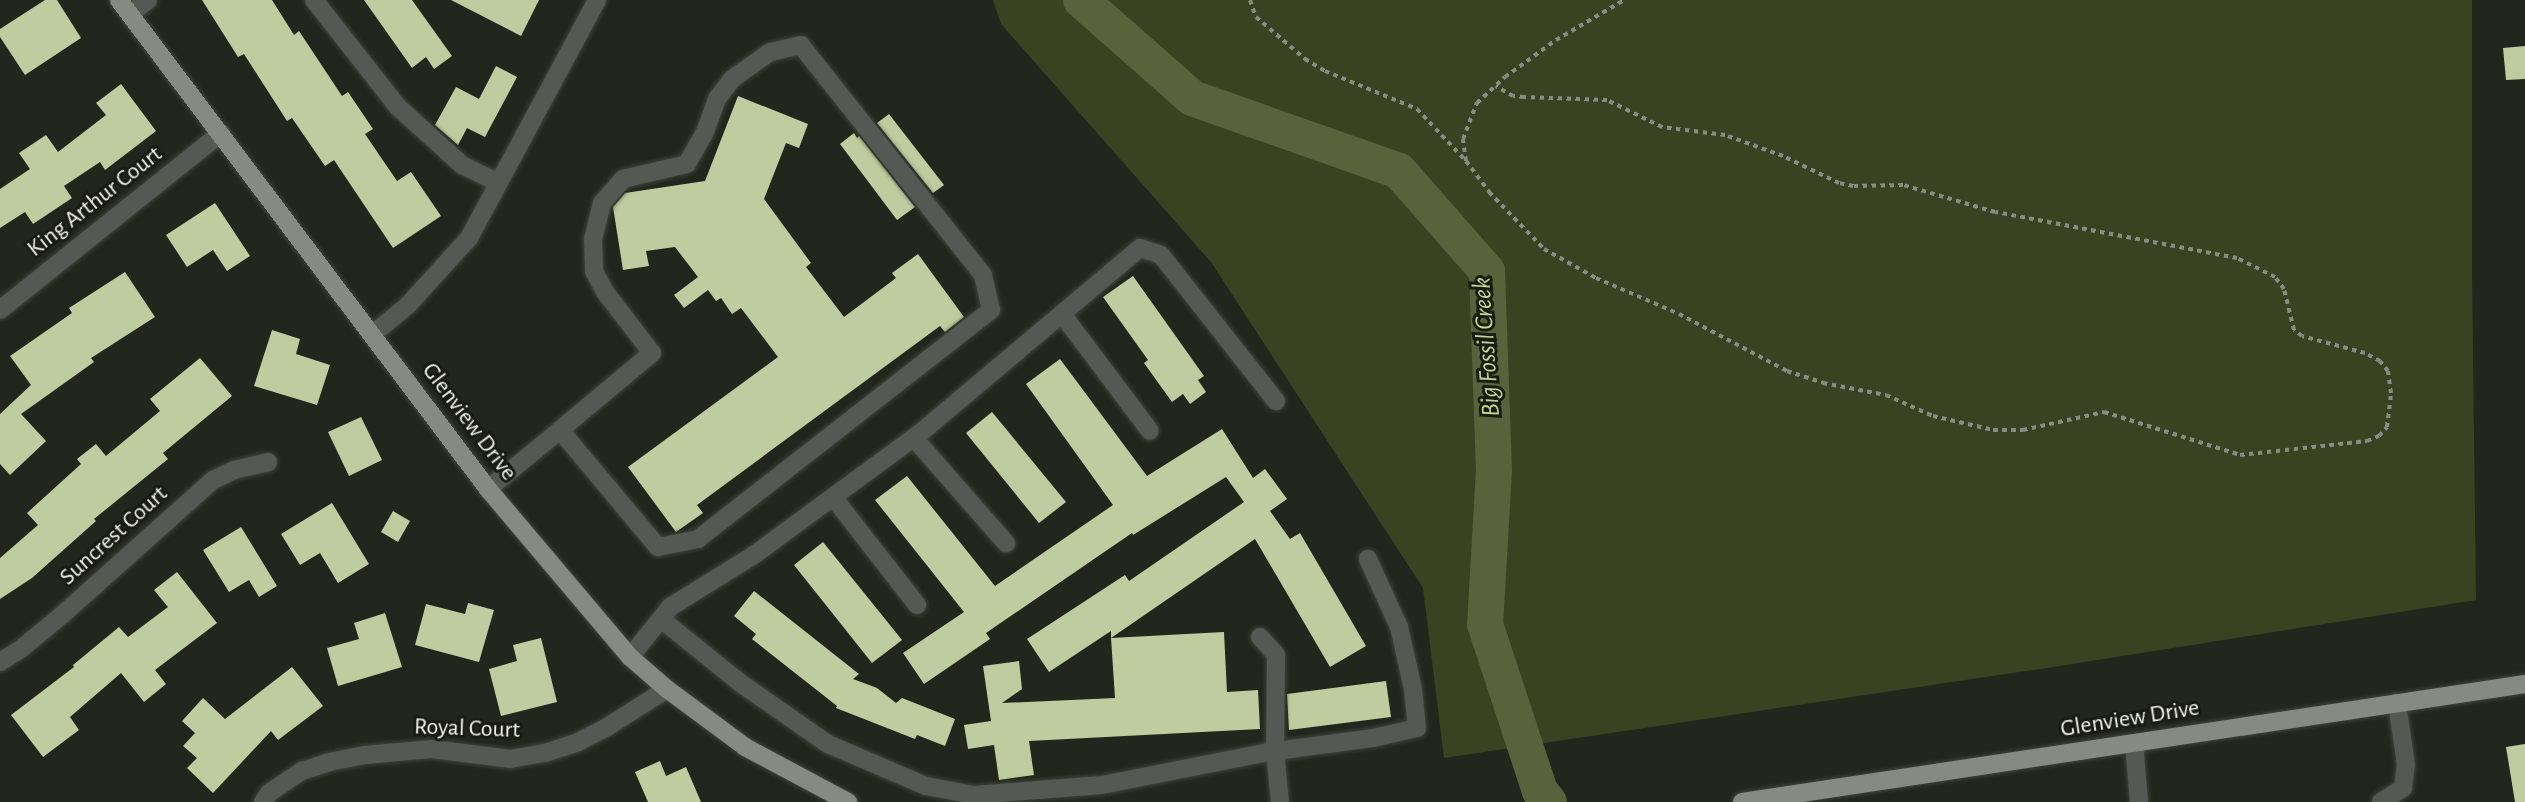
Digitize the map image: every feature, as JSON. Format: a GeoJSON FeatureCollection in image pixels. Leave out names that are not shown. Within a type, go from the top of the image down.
{"type":"FeatureCollection","features":[{"type":"Feature","properties":{"kind":"main road","name":"Glenview Drive"},"geometry":{"type":"LineString","coordinates":[[125,7],[373,333],[488,489],[630,657],[667,689],[745,747],[848,802]]}},
{"type":"Feature","properties":{"kind":"main road","name":"Glenview Drive"},"geometry":{"type":"LineString","coordinates":[[1742,802],[2525,684]]}},
{"type":"Feature","properties":{"kind":"street"},"geometry":{"type":"LineString","coordinates":[[125,7],[148,0]]}},
{"type":"Feature","properties":{"kind":"street"},"geometry":{"type":"LineString","coordinates":[[314,0],[398,108],[462,165],[499,183]]}},
{"type":"Feature","properties":{"kind":"street"},"geometry":{"type":"LineString","coordinates":[[373,333],[408,305],[469,238],[597,0]]}},
{"type":"Feature","properties":{"kind":"street"},"geometry":{"type":"LineString","coordinates":[[488,489],[652,353],[605,292],[594,271],[593,239],[602,203],[623,179],[687,164],[704,134],[717,99],[732,79],[770,52],[801,45],[983,275],[991,310],[698,539],[658,547],[560,430]]}},
{"type":"Feature","properties":{"kind":"street","name":"King Arthur Court"},"geometry":{"type":"LineString","coordinates":[[0,310],[221,134]]}},
{"type":"Feature","properties":{"kind":"street"},"geometry":{"type":"LineString","coordinates":[[630,657],[670,607],[754,555],[914,438],[1140,248],[1161,255],[1276,401]]}},
{"type":"Feature","properties":{"kind":"street"},"geometry":{"type":"LineString","coordinates":[[1062,314],[1150,431]]}},
{"type":"Feature","properties":{"kind":"street"},"geometry":{"type":"LineString","coordinates":[[914,438],[1006,543]]}},
{"type":"Feature","properties":{"kind":"street","name":"Suncrest Court"},"geometry":{"type":"LineString","coordinates":[[0,662],[22,648],[62,615],[213,480],[234,470],[268,462]]}},
{"type":"Feature","properties":{"kind":"street"},"geometry":{"type":"LineString","coordinates":[[833,497],[917,605]]}},
{"type":"Feature","properties":{"kind":"street"},"geometry":{"type":"LineString","coordinates":[[661,619],[739,682],[828,744],[926,786],[957,797],[1102,785],[1275,752],[1373,738],[1417,728],[1413,689],[1399,627],[1368,559]]}},
{"type":"Feature","properties":{"kind":"street"},"geometry":{"type":"LineString","coordinates":[[1260,637],[1276,656],[1275,752],[1280,802]]}},
{"type":"Feature","properties":{"kind":"street","name":"Royal Court"},"geometry":{"type":"LineString","coordinates":[[263,802],[269,793],[302,771],[329,762],[365,755],[432,749],[510,759],[545,753],[578,742],[608,727],[667,689]]}},
{"type":"Feature","properties":{"kind":"street"},"geometry":{"type":"LineString","coordinates":[[2381,802],[2403,788],[2406,765],[2397,703]]}},
{"type":"Feature","properties":{"kind":"street"},"geometry":{"type":"LineString","coordinates":[[2134,743],[2139,802]]}},
{"type":"Feature","properties":{"kind":"path"},"geometry":{"type":"LineString","coordinates":[[1250,0],[1256,17],[1281,41],[1325,71],[1417,109],[1466,161],[1489,192],[1544,249],[1575,266],[1679,314],[1787,371],[1823,383],[1887,395],[1933,416],[1994,430],[2023,430],[2104,412],[2240,455],[2367,441],[2379,436],[2387,427],[2391,393],[2388,371],[2380,361],[2365,353],[2302,336],[2294,330],[2284,289],[2275,276],[2237,258],[1995,212],[1903,185],[1853,186],[1839,183],[1783,156],[1725,135],[1662,127],[1607,100],[1524,98],[1513,96],[1496,86]]}},
{"type":"Feature","properties":{"kind":"path"},"geometry":{"type":"LineString","coordinates":[[1466,161],[1462,139],[1477,103],[1556,40],[1624,0]]}},
{"type":"Feature","properties":{"kind":"green space"},"geometry":{"type":"Polygon","coordinates":[[[993,0],[2472,0],[2472,275],[2476,600],[2053,667],[1444,758],[1423,588],[1211,262],[1001,24],[993,0]]]}},
{"type":"Feature","properties":{"kind":"building"},"geometry":{"type":"Polygon","coordinates":[[[45,0],[57,0],[81,38],[25,75],[0,37],[0,29],[45,0]]]}},
{"type":"Feature","properties":{"kind":"building"},"geometry":{"type":"Polygon","coordinates":[[[202,0],[272,0],[294,35],[299,31],[342,96],[348,92],[373,129],[365,134],[397,181],[411,172],[441,216],[393,248],[334,160],[325,166],[292,118],[287,121],[244,54],[238,57],[202,0]]]}},
{"type":"Feature","properties":{"kind":"building"},"geometry":{"type":"Polygon","coordinates":[[[364,0],[412,0],[452,56],[434,69],[426,57],[412,68],[364,0]]]}},
{"type":"Feature","properties":{"kind":"building"},"geometry":{"type":"Polygon","coordinates":[[[451,0],[539,0],[521,36],[451,0]]]}},
{"type":"Feature","properties":{"kind":"building"},"geometry":{"type":"Polygon","coordinates":[[[2525,46],[2525,79],[2506,80],[2503,48],[2525,46]]]}},
{"type":"Feature","properties":{"kind":"building"},"geometry":{"type":"Polygon","coordinates":[[[496,66],[517,77],[485,137],[467,128],[458,145],[435,125],[456,87],[479,99],[496,66]]]}},
{"type":"Feature","properties":{"kind":"building"},"geometry":{"type":"Polygon","coordinates":[[[121,84],[156,131],[105,170],[100,162],[64,186],[72,198],[33,224],[25,212],[0,228],[0,189],[30,169],[19,153],[46,135],[58,152],[106,115],[96,103],[121,84]]]}},
{"type":"Feature","properties":{"kind":"building"},"geometry":{"type":"Polygon","coordinates":[[[738,96],[808,124],[799,148],[786,143],[764,199],[811,263],[806,267],[844,317],[896,278],[892,273],[918,254],[964,317],[945,332],[940,326],[697,505],[703,513],[676,532],[628,467],[778,357],[741,308],[732,314],[721,298],[716,301],[708,290],[684,308],[674,295],[698,277],[675,247],[646,251],[649,266],[623,270],[613,207],[625,193],[705,181],[738,96]]]}},
{"type":"Feature","properties":{"kind":"building"},"geometry":{"type":"Polygon","coordinates":[[[889,114],[944,185],[933,193],[877,123],[889,114]]]}},
{"type":"Feature","properties":{"kind":"building"},"geometry":{"type":"Polygon","coordinates":[[[854,133],[857,138],[859,136],[915,207],[897,220],[840,144],[854,133]]]}},
{"type":"Feature","properties":{"kind":"building"},"geometry":{"type":"Polygon","coordinates":[[[215,203],[250,256],[227,271],[213,250],[187,267],[166,235],[215,203]]]}},
{"type":"Feature","properties":{"kind":"building"},"geometry":{"type":"Polygon","coordinates":[[[125,272],[155,317],[91,358],[94,362],[21,414],[46,441],[10,475],[0,464],[0,414],[31,385],[10,356],[72,313],[69,308],[125,272]]]}},
{"type":"Feature","properties":{"kind":"building"},"geometry":{"type":"Polygon","coordinates":[[[1133,276],[1204,376],[1198,380],[1206,392],[1190,404],[1183,394],[1172,402],[1144,363],[1148,360],[1103,297],[1133,276]]]}},
{"type":"Feature","properties":{"kind":"building"},"geometry":{"type":"Polygon","coordinates":[[[272,330],[300,339],[296,354],[330,365],[317,405],[254,386],[272,330]]]}},
{"type":"Feature","properties":{"kind":"building"},"geometry":{"type":"Polygon","coordinates":[[[200,358],[232,396],[163,453],[168,459],[94,519],[96,521],[32,578],[0,599],[0,558],[38,525],[27,513],[81,464],[77,459],[96,444],[106,456],[160,411],[150,399],[200,358]]]}},
{"type":"Feature","properties":{"kind":"building"},"geometry":{"type":"Polygon","coordinates":[[[1060,359],[1147,476],[1222,429],[1253,478],[1265,469],[1287,499],[1270,511],[1290,539],[1300,533],[1366,646],[1330,667],[1255,539],[1111,638],[1111,631],[1049,672],[1027,639],[1125,575],[1129,581],[1244,502],[1226,477],[1133,535],[1132,533],[986,633],[990,639],[924,684],[903,653],[964,612],[875,500],[907,476],[995,586],[1113,505],[1026,384],[1060,359]]]}},
{"type":"Feature","properties":{"kind":"building"},"geometry":{"type":"Polygon","coordinates":[[[992,412],[1066,502],[1039,523],[966,433],[992,412]]]}},
{"type":"Feature","properties":{"kind":"building"},"geometry":{"type":"Polygon","coordinates":[[[361,417],[382,460],[349,476],[328,432],[361,417]]]}},
{"type":"Feature","properties":{"kind":"building"},"geometry":{"type":"Polygon","coordinates":[[[332,503],[369,564],[338,583],[320,553],[300,565],[281,534],[332,503]]]}},
{"type":"Feature","properties":{"kind":"building"},"geometry":{"type":"Polygon","coordinates":[[[393,511],[410,521],[398,542],[381,532],[393,511]]]}},
{"type":"Feature","properties":{"kind":"building"},"geometry":{"type":"Polygon","coordinates":[[[241,527],[277,586],[259,597],[249,580],[229,592],[203,550],[241,527]]]}},
{"type":"Feature","properties":{"kind":"building"},"geometry":{"type":"Polygon","coordinates":[[[823,542],[902,640],[872,663],[794,565],[823,542]]]}},
{"type":"Feature","properties":{"kind":"building"},"geometry":{"type":"Polygon","coordinates":[[[177,572],[217,623],[155,670],[166,684],[144,702],[121,673],[70,717],[79,730],[43,757],[11,715],[74,667],[73,665],[119,627],[128,637],[168,607],[154,590],[177,572]]]}},
{"type":"Feature","properties":{"kind":"building"},"geometry":{"type":"Polygon","coordinates":[[[754,591],[859,674],[853,679],[877,688],[896,703],[902,698],[955,719],[945,746],[917,735],[915,739],[836,708],[837,706],[752,639],[756,634],[734,616],[754,591]]]}},
{"type":"Feature","properties":{"kind":"building"},"geometry":{"type":"Polygon","coordinates":[[[468,603],[494,610],[479,662],[415,645],[426,604],[465,614],[468,603]]]}},
{"type":"Feature","properties":{"kind":"building"},"geometry":{"type":"Polygon","coordinates":[[[385,613],[402,667],[338,686],[327,648],[359,639],[354,623],[385,613]]]}},
{"type":"Feature","properties":{"kind":"building"},"geometry":{"type":"Polygon","coordinates":[[[1224,632],[1227,692],[1258,690],[1260,729],[1029,741],[1034,775],[999,780],[994,745],[968,749],[964,725],[991,721],[983,666],[1019,661],[1022,689],[1002,703],[1115,698],[1111,638],[1224,632]]]}},
{"type":"Feature","properties":{"kind":"building"},"geometry":{"type":"Polygon","coordinates":[[[541,638],[557,702],[501,716],[489,669],[517,661],[513,645],[541,638]]]}},
{"type":"Feature","properties":{"kind":"building"},"geometry":{"type":"Polygon","coordinates":[[[292,667],[323,706],[278,740],[271,731],[213,793],[187,768],[197,758],[183,746],[195,733],[182,721],[203,698],[225,719],[292,667]]]}},
{"type":"Feature","properties":{"kind":"building"},"geometry":{"type":"Polygon","coordinates":[[[1386,681],[1391,717],[1289,730],[1287,694],[1386,681]]]}},
{"type":"Feature","properties":{"kind":"building"},"geometry":{"type":"Polygon","coordinates":[[[2525,744],[2525,802],[2515,802],[2506,747],[2525,744]]]}},
{"type":"Feature","properties":{"kind":"building"},"geometry":{"type":"Polygon","coordinates":[[[660,761],[666,776],[686,767],[701,802],[648,802],[635,772],[660,761]]]}},
{"type":"Feature","properties":{"kind":"waterway","name":"Big Fossil Creek"},"geometry":{"type":"LineString","coordinates":[[1081,0],[1192,98],[1399,171],[1487,271],[1494,470],[1485,624],[1540,791],[1549,802]]}}]}
